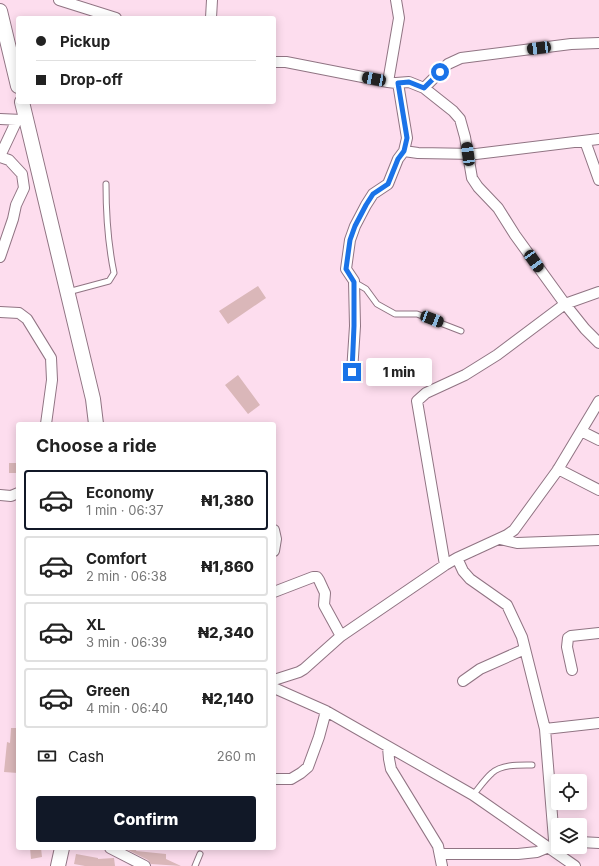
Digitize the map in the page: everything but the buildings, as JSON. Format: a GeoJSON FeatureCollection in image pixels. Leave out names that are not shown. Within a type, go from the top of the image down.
{"type":"FeatureCollection","features":[{"type":"Feature","properties":{"kind":"main road"},"geometry":{"type":"LineString","coordinates":[[0,11],[16,78]]}},
{"type":"Feature","properties":{"kind":"main road"},"geometry":{"type":"LineString","coordinates":[[22,104],[22,120],[68,292],[93,399],[96,422]]}},
{"type":"Feature","properties":{"kind":"main road"},"geometry":{"type":"LineString","coordinates":[[58,866],[62,850]]}},
{"type":"Feature","properties":{"kind":"street"},"geometry":{"type":"LineString","coordinates":[[59,0],[110,16]]}},
{"type":"Feature","properties":{"kind":"street"},"geometry":{"type":"LineString","coordinates":[[211,16],[212,0]]}},
{"type":"Feature","properties":{"kind":"street"},"geometry":{"type":"LineString","coordinates":[[352,372],[354,282],[346,269],[350,240],[355,226],[373,194],[388,184],[398,159],[404,151],[407,138],[393,83],[399,18],[396,0]]}},
{"type":"Feature","properties":{"kind":"street"},"geometry":{"type":"LineString","coordinates":[[424,88],[448,64],[461,58],[570,44],[599,43]]}},
{"type":"Feature","properties":{"kind":"street"},"geometry":{"type":"LineString","coordinates":[[276,62],[286,62],[393,83],[409,82],[424,88],[453,111],[460,119],[465,137],[472,178],[478,187],[498,208],[515,235],[565,304],[585,329],[599,343]]}},
{"type":"Feature","properties":{"kind":"street"},"geometry":{"type":"LineString","coordinates":[[0,119],[22,120],[0,156],[9,160],[22,174],[24,188],[16,205],[13,219],[0,257]]}},
{"type":"Feature","properties":{"kind":"street"},"geometry":{"type":"LineString","coordinates":[[404,151],[418,154],[468,154],[599,139]]}},
{"type":"Feature","properties":{"kind":"street"},"geometry":{"type":"LineString","coordinates":[[585,141],[599,180]]}},
{"type":"Feature","properties":{"kind":"street"},"geometry":{"type":"LineString","coordinates":[[445,565],[417,401],[426,393],[465,375],[491,359],[565,304],[599,292]]}},
{"type":"Feature","properties":{"kind":"street"},"geometry":{"type":"LineString","coordinates":[[0,312],[18,313],[27,319],[51,358],[52,380],[46,422]]}},
{"type":"Feature","properties":{"kind":"street"},"geometry":{"type":"LineString","coordinates":[[276,679],[304,669],[341,636],[445,565],[500,539],[514,530],[558,469],[599,401]]}},
{"type":"Feature","properties":{"kind":"street"},"geometry":{"type":"LineString","coordinates":[[581,431],[599,440]]}},
{"type":"Feature","properties":{"kind":"street"},"geometry":{"type":"LineString","coordinates":[[558,469],[599,490]]}},
{"type":"Feature","properties":{"kind":"street"},"geometry":{"type":"LineString","coordinates":[[0,495],[11,496],[16,494]]}},
{"type":"Feature","properties":{"kind":"street"},"geometry":{"type":"LineString","coordinates":[[500,539],[516,543],[599,540]]}},
{"type":"Feature","properties":{"kind":"street"},"geometry":{"type":"LineString","coordinates":[[457,558],[463,571],[470,579],[507,605],[522,637],[545,729],[552,818]]}},
{"type":"Feature","properties":{"kind":"street"},"geometry":{"type":"LineString","coordinates":[[276,591],[313,577],[317,577],[325,593],[324,605],[341,636]]}},
{"type":"Feature","properties":{"kind":"street"},"geometry":{"type":"LineString","coordinates":[[572,670],[567,647],[568,638],[571,636],[599,633]]}},
{"type":"Feature","properties":{"kind":"street"},"geometry":{"type":"LineString","coordinates":[[463,681],[480,669],[525,649]]}},
{"type":"Feature","properties":{"kind":"street"},"geometry":{"type":"LineString","coordinates":[[276,689],[326,711],[473,795],[551,843]]}},
{"type":"Feature","properties":{"kind":"street"},"geometry":{"type":"LineString","coordinates":[[276,779],[290,779],[301,774],[308,767],[319,737],[326,711]]}},
{"type":"Feature","properties":{"kind":"street"},"geometry":{"type":"LineString","coordinates":[[545,729],[599,723]]}},
{"type":"Feature","properties":{"kind":"street"},"geometry":{"type":"LineString","coordinates":[[388,747],[392,769],[431,832],[438,846],[442,866]]}},
{"type":"Feature","properties":{"kind":"street"},"geometry":{"type":"LineString","coordinates":[[587,842],[599,843]]}},
{"type":"Feature","properties":{"kind":"street"},"geometry":{"type":"LineString","coordinates":[[440,854],[518,854],[537,852],[551,846]]}},
{"type":"Feature","properties":{"kind":"street"},"geometry":{"type":"LineString","coordinates":[[114,850],[145,866]]}},
{"type":"Feature","properties":{"kind":"street"},"geometry":{"type":"LineString","coordinates":[[563,854],[575,866]]}},
{"type":"Feature","properties":{"kind":"lane"},"geometry":{"type":"LineString","coordinates":[[68,292],[109,281],[114,274],[108,236],[106,184]]}},
{"type":"Feature","properties":{"kind":"lane"},"geometry":{"type":"LineString","coordinates":[[354,282],[366,289],[377,304],[395,314],[417,314],[461,331]]}},
{"type":"Feature","properties":{"kind":"lane"},"geometry":{"type":"LineString","coordinates":[[473,795],[491,773],[498,769],[520,765],[532,765]]}},
{"type":"Feature","properties":{"kind":"lane"},"geometry":{"type":"LineString","coordinates":[[195,866],[200,854]]}},
{"type":"Feature","properties":{"kind":"route"},"geometry":{"type":"LineString","coordinates":[[352,372],[354,282],[346,269],[350,240],[355,226],[366,205],[373,194],[388,184],[392,177],[393,169],[404,151],[407,138],[398,83],[409,82],[424,88],[440,72]]}}]}
